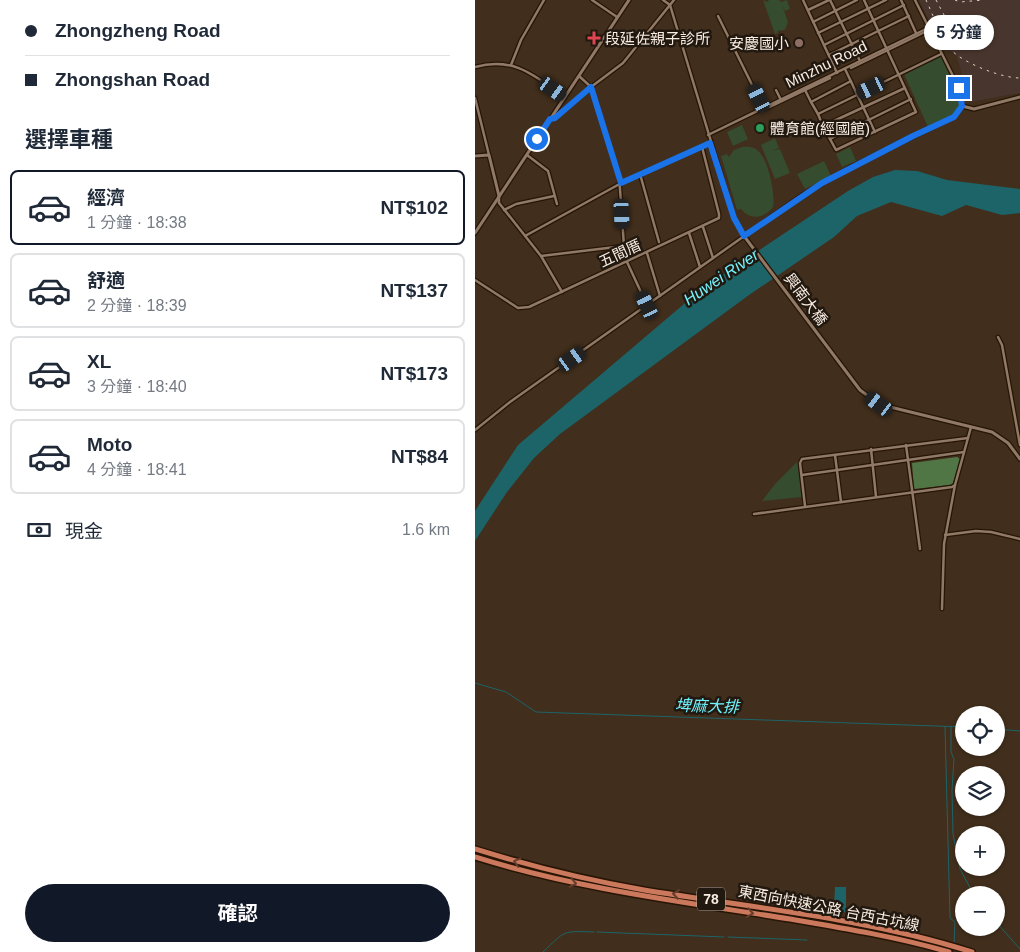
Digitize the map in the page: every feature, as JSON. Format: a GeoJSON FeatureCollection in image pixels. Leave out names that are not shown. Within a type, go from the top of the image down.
{"type":"FeatureCollection","features":[{"type":"Feature","properties":{"kind":"highway","name":"東西向快速公路 台西古坑線"},"geometry":{"type":"LineString","coordinates":[[475,849],[517,862],[596,880],[845,921],[948,944],[972,952]]}},
{"type":"Feature","properties":{"kind":"highway","name":"東西向快速公路 台西古坑線"},"geometry":{"type":"LineString","coordinates":[[475,857],[567,882],[822,924],[947,952]]}},
{"type":"Feature","properties":{"kind":"street"},"geometry":{"type":"LineString","coordinates":[[511,65],[521,40],[544,0]]}},
{"type":"Feature","properties":{"kind":"street"},"geometry":{"type":"LineString","coordinates":[[591,0],[617,18]]}},
{"type":"Feature","properties":{"kind":"street"},"geometry":{"type":"LineString","coordinates":[[475,233],[629,0]]}},
{"type":"Feature","properties":{"kind":"street"},"geometry":{"type":"LineString","coordinates":[[663,0],[670,5],[734,218],[744,236]]}},
{"type":"Feature","properties":{"kind":"street"},"geometry":{"type":"LineString","coordinates":[[550,119],[555,118],[628,58],[674,0]]}},
{"type":"Feature","properties":{"kind":"street"},"geometry":{"type":"LineString","coordinates":[[803,0],[837,73]]}},
{"type":"Feature","properties":{"kind":"street"},"geometry":{"type":"LineString","coordinates":[[808,10],[830,0],[860,61]]}},
{"type":"Feature","properties":{"kind":"street"},"geometry":{"type":"LineString","coordinates":[[813,22],[857,0]]}},
{"type":"Feature","properties":{"kind":"street"},"geometry":{"type":"LineString","coordinates":[[864,0],[916,112],[836,150],[804,89],[886,49]]}},
{"type":"Feature","properties":{"kind":"street"},"geometry":{"type":"LineString","coordinates":[[818,33],[886,0]]}},
{"type":"Feature","properties":{"kind":"street"},"geometry":{"type":"LineString","coordinates":[[901,0],[917,35]]}},
{"type":"Feature","properties":{"kind":"street"},"geometry":{"type":"LineString","coordinates":[[475,430],[510,402],[822,183],[954,117],[962,106],[959,88],[915,0]]}},
{"type":"Feature","properties":{"kind":"street"},"geometry":{"type":"LineString","coordinates":[[824,45],[903,5]]}},
{"type":"Feature","properties":{"kind":"street"},"geometry":{"type":"LineString","coordinates":[[718,16],[764,109]]}},
{"type":"Feature","properties":{"kind":"street"},"geometry":{"type":"LineString","coordinates":[[829,55],[909,16]]}},
{"type":"Feature","properties":{"kind":"street","name":"Minzhu Road"},"geometry":{"type":"LineString","coordinates":[[708,135],[929,29]]}},
{"type":"Feature","properties":{"kind":"street"},"geometry":{"type":"LineString","coordinates":[[818,114],[941,54]]}},
{"type":"Feature","properties":{"kind":"street"},"geometry":{"type":"LineString","coordinates":[[475,67],[493,64],[511,65],[532,74],[565,97]]}},
{"type":"Feature","properties":{"kind":"street"},"geometry":{"type":"LineString","coordinates":[[846,69],[875,132]]}},
{"type":"Feature","properties":{"kind":"street"},"geometry":{"type":"LineString","coordinates":[[579,76],[591,87],[621,183],[624,246],[627,262],[647,305]]}},
{"type":"Feature","properties":{"kind":"street"},"geometry":{"type":"LineString","coordinates":[[811,102],[851,81]]}},
{"type":"Feature","properties":{"kind":"street"},"geometry":{"type":"LineString","coordinates":[[823,126],[905,88]]}},
{"type":"Feature","properties":{"kind":"street"},"geometry":{"type":"LineString","coordinates":[[776,90],[781,100]]}},
{"type":"Feature","properties":{"kind":"street"},"geometry":{"type":"LineString","coordinates":[[962,106],[974,109],[1020,97]]}},
{"type":"Feature","properties":{"kind":"street"},"geometry":{"type":"LineString","coordinates":[[475,98],[499,196],[499,203],[541,256],[561,292]]}},
{"type":"Feature","properties":{"kind":"street"},"geometry":{"type":"LineString","coordinates":[[830,139],[870,121],[911,99]]}},
{"type":"Feature","properties":{"kind":"street"},"geometry":{"type":"LineString","coordinates":[[525,236],[621,183],[710,143]]}},
{"type":"Feature","properties":{"kind":"street"},"geometry":{"type":"LineString","coordinates":[[702,147],[719,214],[719,218],[703,227],[713,258]]}},
{"type":"Feature","properties":{"kind":"street"},"geometry":{"type":"LineString","coordinates":[[475,156],[489,155]]}},
{"type":"Feature","properties":{"kind":"street"},"geometry":{"type":"LineString","coordinates":[[527,155],[548,171],[557,204]]}},
{"type":"Feature","properties":{"kind":"street"},"geometry":{"type":"LineString","coordinates":[[640,174],[659,242]]}},
{"type":"Feature","properties":{"kind":"street"},"geometry":{"type":"LineString","coordinates":[[505,210],[516,204],[554,196]]}},
{"type":"Feature","properties":{"kind":"street","name":"五間厝"},"geometry":{"type":"LineString","coordinates":[[475,280],[522,308],[534,306],[703,227]]}},
{"type":"Feature","properties":{"kind":"street"},"geometry":{"type":"LineString","coordinates":[[689,233],[700,267]]}},
{"type":"Feature","properties":{"kind":"street","name":"興南大橋"},"geometry":{"type":"LineString","coordinates":[[744,236],[860,390],[879,404],[992,432],[1002,438],[1020,459]]}},
{"type":"Feature","properties":{"kind":"street"},"geometry":{"type":"LineString","coordinates":[[541,256],[624,246]]}},
{"type":"Feature","properties":{"kind":"street"},"geometry":{"type":"LineString","coordinates":[[647,253],[660,296]]}},
{"type":"Feature","properties":{"kind":"street"},"geometry":{"type":"LineString","coordinates":[[998,337],[1002,345],[1020,445]]}},
{"type":"Feature","properties":{"kind":"street"},"geometry":{"type":"LineString","coordinates":[[942,609],[945,535],[955,485],[971,428]]}},
{"type":"Feature","properties":{"kind":"street"},"geometry":{"type":"LineString","coordinates":[[805,506],[800,463],[802,459],[968,438]]}},
{"type":"Feature","properties":{"kind":"street"},"geometry":{"type":"LineString","coordinates":[[906,445],[920,549]]}},
{"type":"Feature","properties":{"kind":"street"},"geometry":{"type":"LineString","coordinates":[[871,449],[877,497]]}},
{"type":"Feature","properties":{"kind":"street"},"geometry":{"type":"LineString","coordinates":[[801,475],[964,452]]}},
{"type":"Feature","properties":{"kind":"street"},"geometry":{"type":"LineString","coordinates":[[835,454],[841,502]]}},
{"type":"Feature","properties":{"kind":"street"},"geometry":{"type":"LineString","coordinates":[[754,514],[955,485]]}},
{"type":"Feature","properties":{"kind":"street"},"geometry":{"type":"LineString","coordinates":[[945,535],[976,531],[991,532],[1020,539]]}},
{"type":"Feature","properties":{"kind":"shaded area"},"geometry":{"type":"Polygon","coordinates":[[[919,0],[1020,0],[1020,93],[970,102],[956,54],[942,47],[919,0]]]}},
{"type":"Feature","properties":{"kind":"green space"},"geometry":{"type":"Polygon","coordinates":[[[763,0],[767,2],[769,0],[779,0],[781,2],[787,0],[790,9],[785,11],[782,4],[788,22],[785,30],[777,31],[778,33],[775,34],[763,0]]]}},
{"type":"Feature","properties":{"kind":"green space"},"geometry":{"type":"Polygon","coordinates":[[[940,55],[955,86],[960,106],[953,116],[928,127],[904,74],[940,55]]]}},
{"type":"Feature","properties":{"kind":"green space"},"geometry":{"type":"Polygon","coordinates":[[[742,125],[748,139],[733,146],[727,132],[742,125]]]}},
{"type":"Feature","properties":{"kind":"green space"},"geometry":{"type":"Polygon","coordinates":[[[775,138],[779,148],[772,151],[780,149],[790,173],[775,179],[761,145],[775,138]]]}},
{"type":"Feature","properties":{"kind":"green space"},"geometry":{"type":"Polygon","coordinates":[[[742,147],[756,149],[763,157],[768,171],[774,202],[770,211],[762,216],[753,217],[741,209],[737,210],[721,156],[727,154],[729,157],[734,150],[742,147]]]}},
{"type":"Feature","properties":{"kind":"green space"},"geometry":{"type":"Polygon","coordinates":[[[850,147],[856,161],[842,167],[836,154],[850,147]]]}},
{"type":"Feature","properties":{"kind":"green space"},"geometry":{"type":"Polygon","coordinates":[[[824,161],[831,176],[805,189],[797,174],[824,161]]]}},
{"type":"Feature","properties":{"kind":"green space"},"geometry":{"type":"Polygon","coordinates":[[[957,457],[960,459],[953,483],[950,485],[914,489],[912,463],[957,457]]]}},
{"type":"Feature","properties":{"kind":"green space"},"geometry":{"type":"Polygon","coordinates":[[[798,461],[802,497],[762,501],[775,484],[798,461]]]}},
{"type":"Feature","properties":{"kind":"water","name":"Huwei River"},"geometry":{"type":"Polygon","coordinates":[[[895,170],[917,171],[947,180],[1020,189],[1020,213],[1002,215],[966,205],[942,216],[891,202],[857,216],[834,237],[749,295],[560,434],[534,458],[507,492],[475,541],[475,511],[518,445],[704,287],[848,191],[873,177],[895,170]]]}},
{"type":"Feature","properties":{"kind":"water"},"geometry":{"type":"Polygon","coordinates":[[[835,887],[846,887],[846,912],[840,913],[834,909],[835,887]]]}},
{"type":"Feature","properties":{"kind":"waterway","name":"埤麻大排"},"geometry":{"type":"LineString","coordinates":[[475,683],[506,692],[536,712],[955,727]]}},
{"type":"Feature","properties":{"kind":"waterway"},"geometry":{"type":"LineString","coordinates":[[951,726],[951,752],[954,759],[952,790],[953,834],[960,869],[969,886]]}},
{"type":"Feature","properties":{"kind":"waterway"},"geometry":{"type":"LineString","coordinates":[[945,727],[950,918],[955,922],[954,945]]}},
{"type":"Feature","properties":{"kind":"waterway"},"geometry":{"type":"LineString","coordinates":[[1005,730],[1020,731]]}},
{"type":"Feature","properties":{"kind":"waterway"},"geometry":{"type":"LineString","coordinates":[[543,952],[565,933],[594,932]]}},
{"type":"Feature","properties":{"kind":"waterway"},"geometry":{"type":"LineString","coordinates":[[597,932],[724,937]]}},
{"type":"Feature","properties":{"kind":"waterway"},"geometry":{"type":"LineString","coordinates":[[1005,932],[1020,949]]}},
{"type":"Feature","properties":{"kind":"waterway"},"geometry":{"type":"LineString","coordinates":[[728,937],[807,940]]}},
{"type":"Feature","properties":{"kind":"railway"},"geometry":{"type":"LineString","coordinates":[[926,0],[944,40],[956,54],[983,69],[1020,78]]}},
{"type":"Feature","properties":{"kind":"railway"},"geometry":{"type":"LineString","coordinates":[[936,0],[949,24]]}},
{"type":"Feature","properties":{"kind":"railway"},"geometry":{"type":"LineString","coordinates":[[955,0],[960,2],[983,0]]}},
{"type":"Feature","properties":{"kind":"railway"},"geometry":{"type":"LineString","coordinates":[[943,18],[959,47],[968,50]]}},
{"type":"Feature","properties":{"kind":"place","name":"段延佐親子診所"},"geometry":{"type":"Point","coordinates":[594,38]}},
{"type":"Feature","properties":{"kind":"place","name":"安慶國小"},"geometry":{"type":"Point","coordinates":[799,43]}},
{"type":"Feature","properties":{"kind":"place","name":"體育館(經國館)"},"geometry":{"type":"Point","coordinates":[760,128]}},
{"type":"Feature","properties":{"kind":"route"},"geometry":{"type":"LineString","coordinates":[[537,139],[550,119],[555,118],[591,87],[621,183],[710,143],[734,218],[744,236],[822,183],[954,117],[962,106],[959,88]]}}]}
